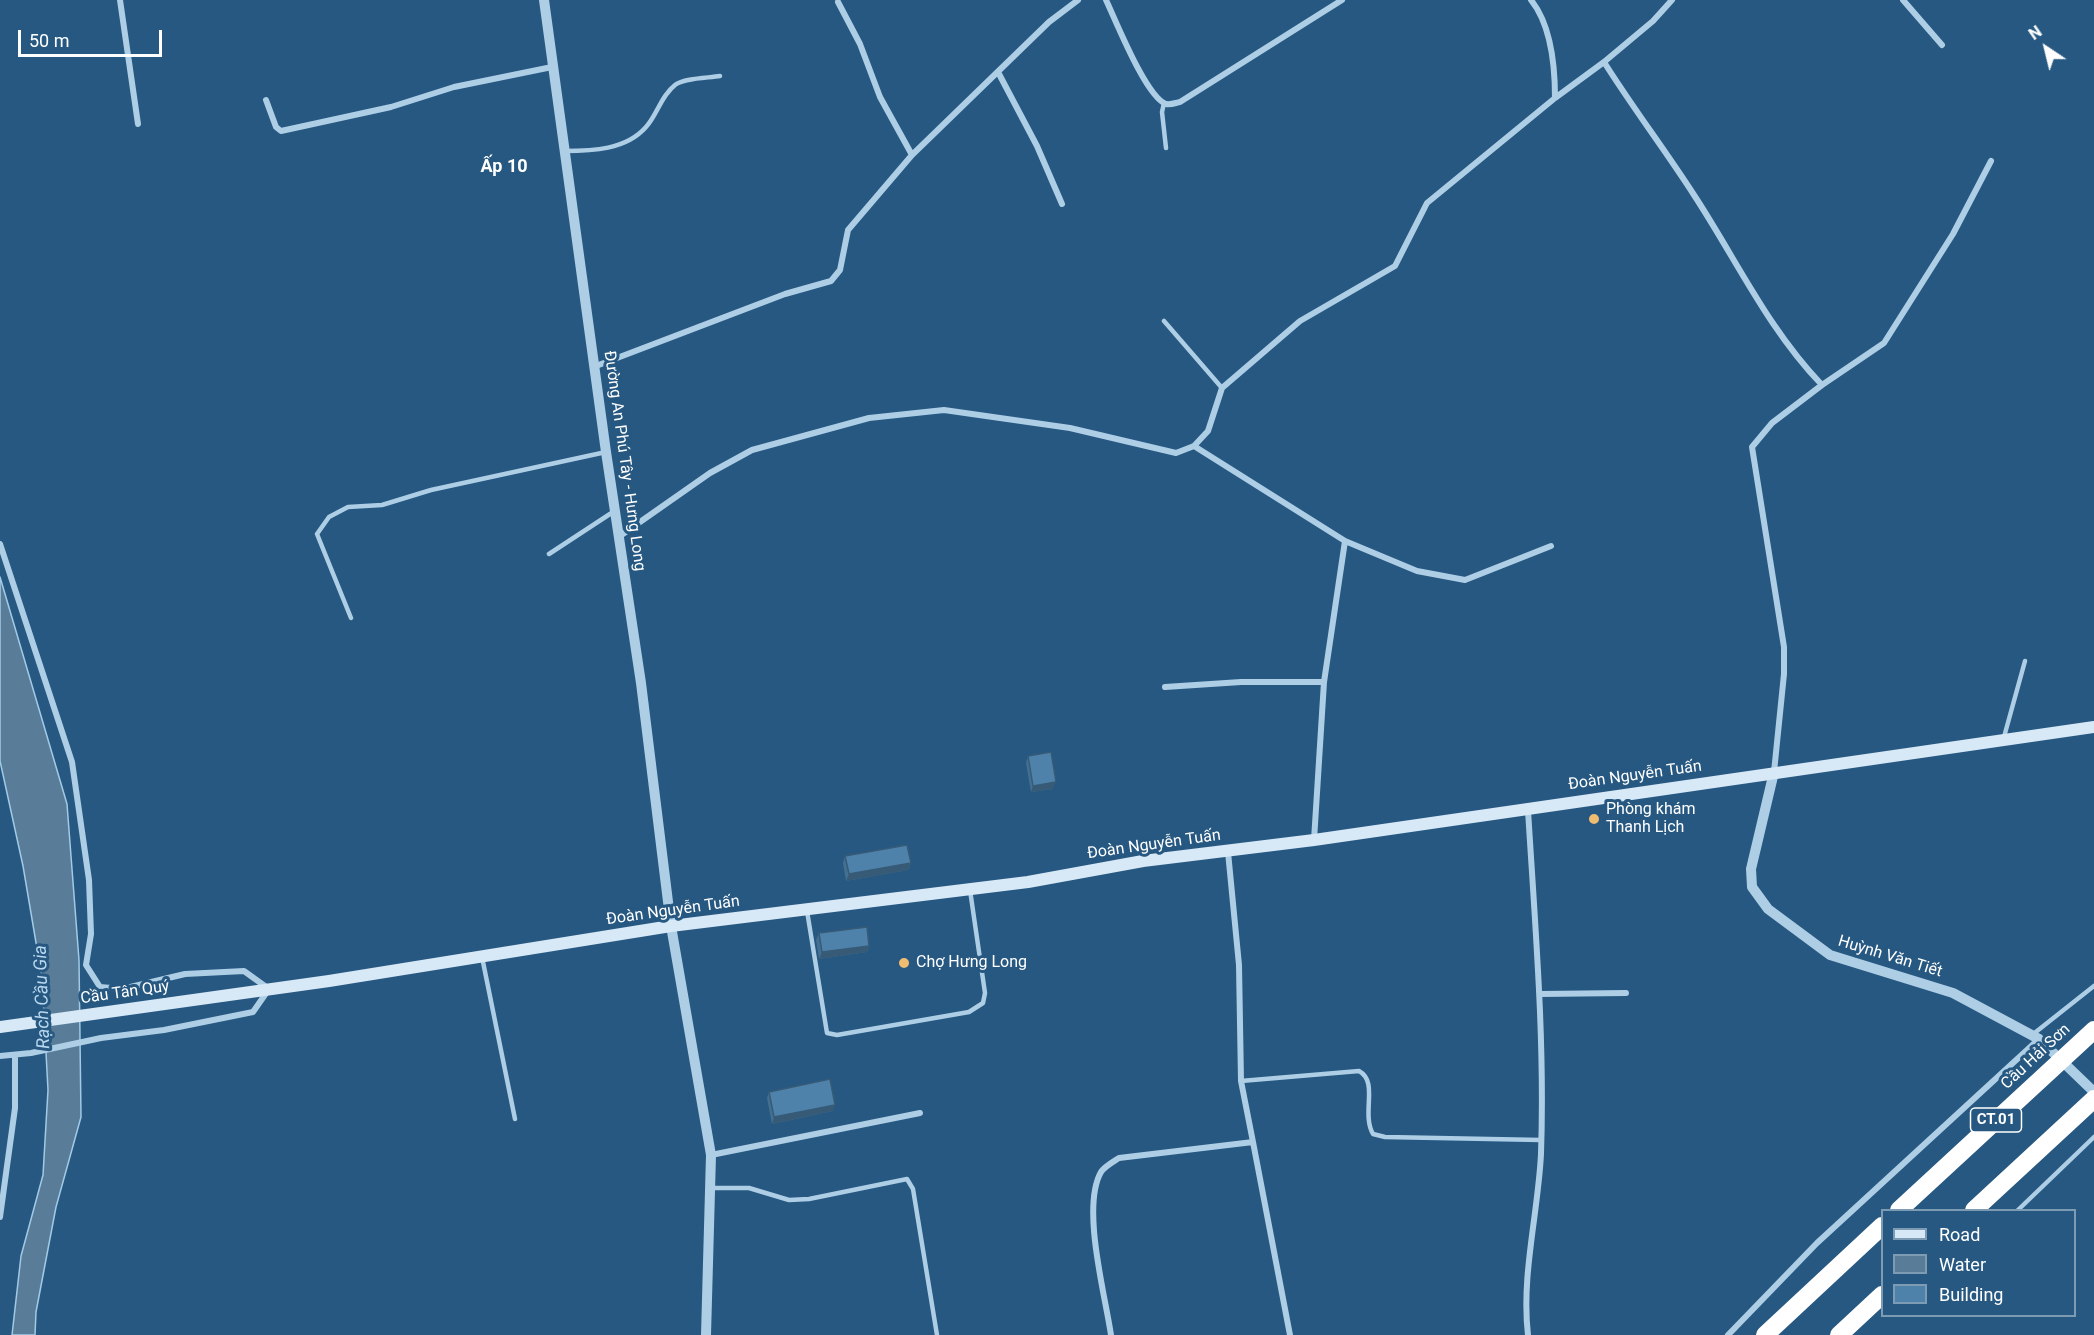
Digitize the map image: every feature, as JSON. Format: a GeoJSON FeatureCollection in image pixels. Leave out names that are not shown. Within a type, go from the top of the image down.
{"type":"FeatureCollection","features":[{"type":"Feature","properties":{"kind":"highway","name":"Cầu Hải Sơn"},"geometry":{"type":"LineString","coordinates":[[1900,1209],[2094,1030]]}},
{"type":"Feature","properties":{"kind":"highway"},"geometry":{"type":"LineString","coordinates":[[1975,1209],[2094,1099]]}},
{"type":"Feature","properties":{"kind":"highway"},"geometry":{"type":"LineString","coordinates":[[1765,1335],[1881,1227]]}},
{"type":"Feature","properties":{"kind":"highway"},"geometry":{"type":"LineString","coordinates":[[1839,1335],[1881,1296]]}},
{"type":"Feature","properties":{"kind":"main road","name":"Đoàn Nguyễn Tuấn"},"geometry":{"type":"LineString","coordinates":[[219,996],[671,926],[970,890],[1143,861],[1314,840],[2094,727]]}},
{"type":"Feature","properties":{"kind":"main road","name":"Cầu Tân Quý"},"geometry":{"type":"LineString","coordinates":[[0,1028],[219,996]]}},
{"type":"Feature","properties":{"kind":"street"},"geometry":{"type":"LineString","coordinates":[[120,0],[138,124]]}},
{"type":"Feature","properties":{"kind":"street","name":"Đường An Phú Tây - Hưng Long"},"geometry":{"type":"LineString","coordinates":[[544,0],[606,452],[641,683],[671,926],[711,1155],[704,1335]]}},
{"type":"Feature","properties":{"kind":"street"},"geometry":{"type":"LineString","coordinates":[[596,366],[785,294],[831,281],[840,270],[848,230],[912,155],[1049,22],[1078,0]]}},
{"type":"Feature","properties":{"kind":"street"},"geometry":{"type":"LineString","coordinates":[[1106,0],[1146,82],[1164,103],[1180,102],[1342,0]]}},
{"type":"Feature","properties":{"kind":"street"},"geometry":{"type":"LineString","coordinates":[[1531,0],[1540,11],[1552,56],[1556,98]]}},
{"type":"Feature","properties":{"kind":"street"},"geometry":{"type":"LineString","coordinates":[[620,536],[710,473],[752,450],[869,418],[944,410],[1070,428],[1176,453],[1194,446],[1208,430],[1222,388],[1300,321],[1395,266],[1427,203],[1604,62],[1653,21],[1672,0]]}},
{"type":"Feature","properties":{"kind":"street"},"geometry":{"type":"LineString","coordinates":[[1903,0],[1942,45]]}},
{"type":"Feature","properties":{"kind":"street"},"geometry":{"type":"LineString","coordinates":[[838,2],[860,44],[880,97],[912,155]]}},
{"type":"Feature","properties":{"kind":"street"},"geometry":{"type":"LineString","coordinates":[[1604,62],[1695,196],[1767,317],[1805,367],[1822,384]]}},
{"type":"Feature","properties":{"kind":"street"},"geometry":{"type":"LineString","coordinates":[[266,100],[276,127],[281,131],[391,107],[454,87],[552,67]]}},
{"type":"Feature","properties":{"kind":"street"},"geometry":{"type":"LineString","coordinates":[[998,72],[1037,146],[1062,204]]}},
{"type":"Feature","properties":{"kind":"street"},"geometry":{"type":"LineString","coordinates":[[1774,772],[1784,674],[1784,647],[1752,451],[1758,436],[1772,423],[1822,384],[1884,343],[1953,234],[1991,161]]}},
{"type":"Feature","properties":{"kind":"street"},"geometry":{"type":"LineString","coordinates":[[1194,446],[1346,541],[1417,571],[1465,580],[1551,546]]}},
{"type":"Feature","properties":{"kind":"street"},"geometry":{"type":"LineString","coordinates":[[1314,840],[1324,682],[1346,541]]}},
{"type":"Feature","properties":{"kind":"street"},"geometry":{"type":"LineString","coordinates":[[0,544],[72,762],[89,880],[91,934],[86,965],[95,980],[100,987],[122,989],[185,974],[244,971],[269,989],[253,1012],[164,1030],[101,1038],[31,1053],[0,1056]]}},
{"type":"Feature","properties":{"kind":"street"},"geometry":{"type":"LineString","coordinates":[[1165,687],[1241,682],[1324,682]]}},
{"type":"Feature","properties":{"kind":"street","name":"Huỳnh Văn Tiết"},"geometry":{"type":"LineString","coordinates":[[1774,772],[1751,869],[1752,887],[1764,904],[1830,956],[1953,993],[2035,1037],[2094,1092]]}},
{"type":"Feature","properties":{"kind":"street"},"geometry":{"type":"LineString","coordinates":[[1528,809],[1542,1055],[1541,1140],[1525,1309],[1528,1335]]}},
{"type":"Feature","properties":{"kind":"street"},"geometry":{"type":"LineString","coordinates":[[1228,852],[1239,965],[1241,1081],[1290,1335]]}},
{"type":"Feature","properties":{"kind":"street"},"geometry":{"type":"LineString","coordinates":[[1540,994],[1626,993]]}},
{"type":"Feature","properties":{"kind":"street"},"geometry":{"type":"LineString","coordinates":[[1728,1335],[1817,1243],[2035,1037]]}},
{"type":"Feature","properties":{"kind":"street"},"geometry":{"type":"LineString","coordinates":[[0,1217],[15,1108],[15,1054]]}},
{"type":"Feature","properties":{"kind":"street"},"geometry":{"type":"LineString","coordinates":[[711,1155],[920,1113]]}},
{"type":"Feature","properties":{"kind":"street"},"geometry":{"type":"LineString","coordinates":[[1111,1335],[1091,1210],[1095,1186],[1102,1170],[1119,1158],[1254,1142]]}},
{"type":"Feature","properties":{"kind":"lane"},"geometry":{"type":"LineString","coordinates":[[564,151],[598,151],[626,141],[646,128],[660,104],[676,84],[720,76]]}},
{"type":"Feature","properties":{"kind":"lane"},"geometry":{"type":"LineString","coordinates":[[1164,103],[1162,112],[1166,148]]}},
{"type":"Feature","properties":{"kind":"lane"},"geometry":{"type":"LineString","coordinates":[[1164,321],[1222,388]]}},
{"type":"Feature","properties":{"kind":"lane"},"geometry":{"type":"LineString","coordinates":[[351,618],[317,534],[329,516],[348,507],[382,505],[431,490],[606,452]]}},
{"type":"Feature","properties":{"kind":"lane"},"geometry":{"type":"LineString","coordinates":[[549,554],[616,511]]}},
{"type":"Feature","properties":{"kind":"lane"},"geometry":{"type":"LineString","coordinates":[[2003,740],[2025,661]]}},
{"type":"Feature","properties":{"kind":"lane"},"geometry":{"type":"LineString","coordinates":[[807,911],[827,1033],[837,1035],[969,1012],[983,1003],[985,993],[970,890]]}},
{"type":"Feature","properties":{"kind":"lane"},"geometry":{"type":"LineString","coordinates":[[482,957],[515,1119]]}},
{"type":"Feature","properties":{"kind":"lane"},"geometry":{"type":"LineString","coordinates":[[2035,1037],[2094,986]]}},
{"type":"Feature","properties":{"kind":"lane"},"geometry":{"type":"LineString","coordinates":[[1241,1081],[1359,1071],[1366,1075],[1370,1085],[1367,1116],[1368,1125],[1373,1134],[1385,1137],[1541,1140]]}},
{"type":"Feature","properties":{"kind":"lane"},"geometry":{"type":"LineString","coordinates":[[2019,1209],[2094,1137]]}},
{"type":"Feature","properties":{"kind":"lane"},"geometry":{"type":"LineString","coordinates":[[711,1188],[749,1188],[789,1200],[809,1199],[907,1179],[913,1189],[937,1335]]}},
{"type":"Feature","properties":{"kind":"water"},"geometry":{"type":"Polygon","coordinates":[[[0,577],[67,804],[79,960],[81,1117],[56,1207],[36,1312],[35,1335],[12,1335],[21,1256],[43,1175],[48,1090],[42,978],[23,866],[0,761],[0,577]]]}},
{"type":"Feature","properties":{"kind":"building"},"geometry":{"type":"Polygon","coordinates":[[[1051,752],[1056,782],[1033,786],[1028,756],[1051,752]]]}},
{"type":"Feature","properties":{"kind":"building"},"geometry":{"type":"Polygon","coordinates":[[[907,845],[911,863],[849,874],[845,856],[907,845]]]}},
{"type":"Feature","properties":{"kind":"building"},"geometry":{"type":"Polygon","coordinates":[[[867,927],[869,946],[822,952],[819,933],[867,927]]]}},
{"type":"Feature","properties":{"kind":"building"},"geometry":{"type":"Polygon","coordinates":[[[830,1079],[835,1105],[774,1117],[769,1092],[830,1079]]]}},
{"type":"Feature","properties":{"kind":"place","name":"Phòng khám Thanh Lịch"},"geometry":{"type":"Point","coordinates":[1594,819]}},
{"type":"Feature","properties":{"kind":"place","name":"Chợ Hưng Long"},"geometry":{"type":"Point","coordinates":[904,963]}},
{"type":"Feature","properties":{"kind":"district","name":"Ấp 10"},"geometry":{"type":"Point","coordinates":[504,167]}},
{"type":"Feature","properties":{"kind":"water label","name":"Rạch Cầu Gia"},"geometry":{"type":"Point","coordinates":[43,997]}}]}
